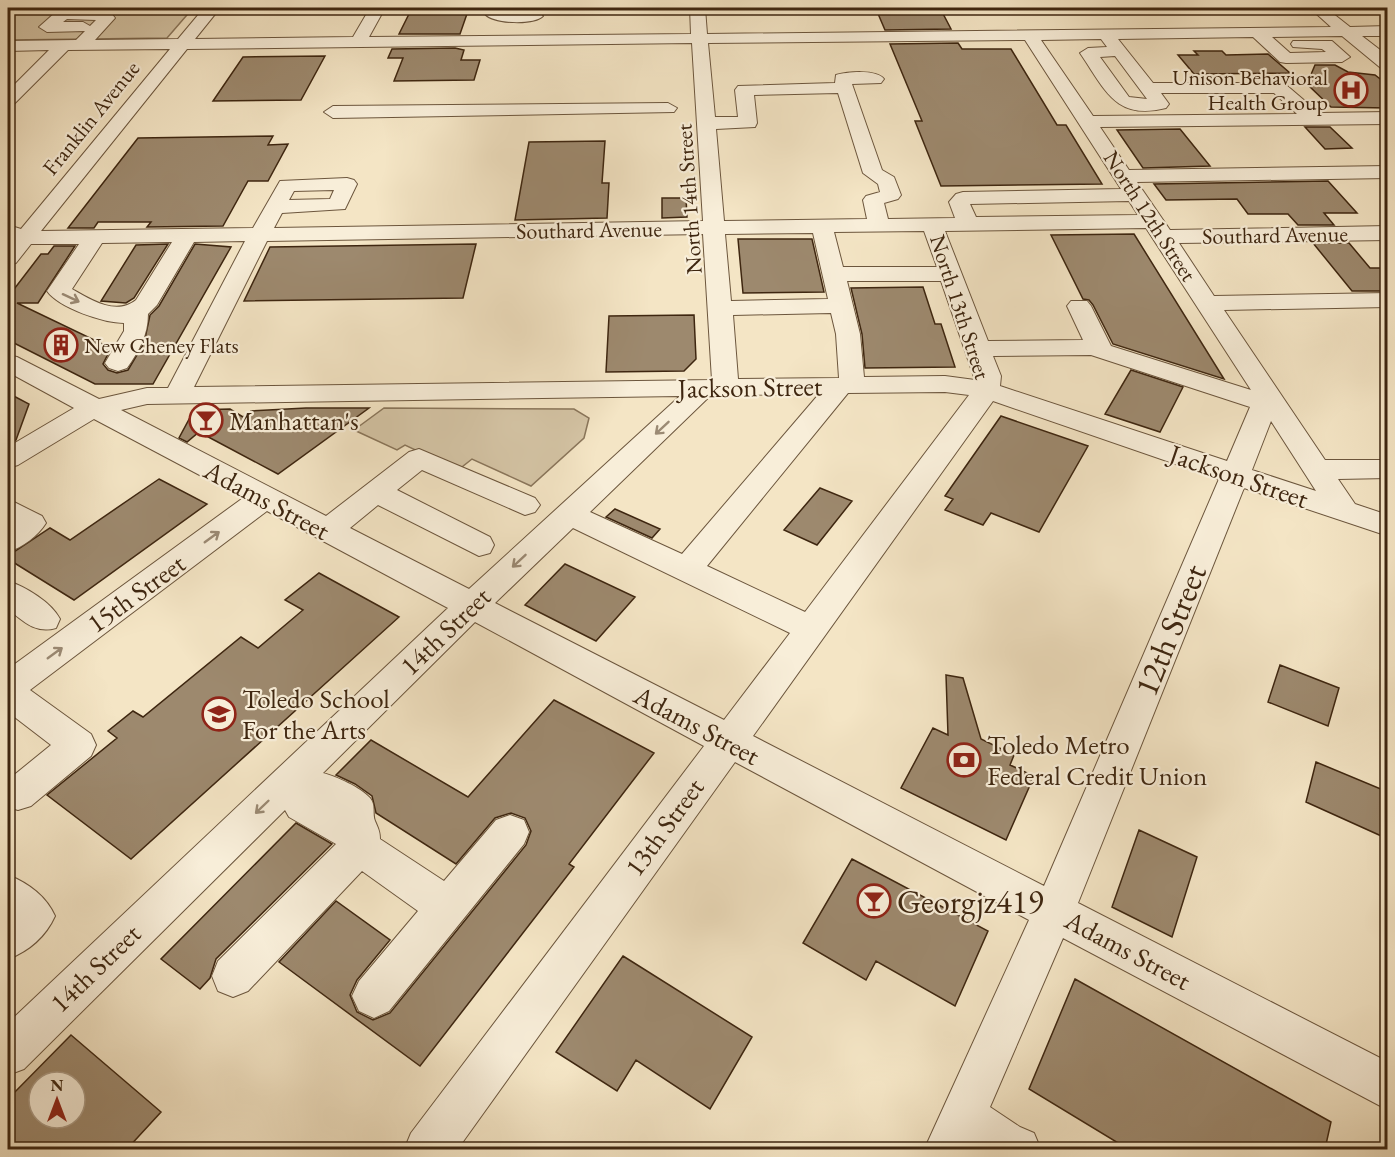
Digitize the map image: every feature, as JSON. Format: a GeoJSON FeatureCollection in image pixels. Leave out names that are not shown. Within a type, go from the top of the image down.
{"type":"FeatureCollection","features":[{"type":"Feature","properties":{"kind":"street","name":"Franklin Avenue"},"geometry":{"type":"LineString","coordinates":[[8,258],[16,234],[212,8]]}},
{"type":"Feature","properties":{"kind":"street"},"geometry":{"type":"LineString","coordinates":[[358,43],[377,8]]}},
{"type":"Feature","properties":{"kind":"street"},"geometry":{"type":"LineString","coordinates":[[496,8],[493,14],[498,16],[537,12],[530,41]]}},
{"type":"Feature","properties":{"kind":"street","name":"North 14th Street"},"geometry":{"type":"LineString","coordinates":[[697,8],[721,308],[715,387]]}},
{"type":"Feature","properties":{"kind":"street"},"geometry":{"type":"LineString","coordinates":[[1317,8],[1388,65]]}},
{"type":"Feature","properties":{"kind":"street"},"geometry":{"type":"LineString","coordinates":[[81,45],[98,27]]}},
{"type":"Feature","properties":{"kind":"street"},"geometry":{"type":"LineString","coordinates":[[8,46],[1146,34],[1158,45],[1167,46],[1242,45],[1233,32],[1388,31]]}},
{"type":"Feature","properties":{"kind":"street"},"geometry":{"type":"LineString","coordinates":[[1257,32],[1272,44]]}},
{"type":"Feature","properties":{"kind":"street"},"geometry":{"type":"LineString","coordinates":[[1106,34],[1160,104]]}},
{"type":"Feature","properties":{"kind":"street","name":"North 12th Street"},"geometry":{"type":"LineString","coordinates":[[1030,35],[1207,303],[1267,400],[1344,511]]}},
{"type":"Feature","properties":{"kind":"street"},"geometry":{"type":"LineString","coordinates":[[863,37],[880,72],[842,79],[873,173],[887,181],[891,195],[873,200],[879,225]]}},
{"type":"Feature","properties":{"kind":"street"},"geometry":{"type":"LineString","coordinates":[[8,100],[63,46]]}},
{"type":"Feature","properties":{"kind":"street"},"geometry":{"type":"LineString","coordinates":[[1119,51],[1089,52],[1127,103],[1297,103]]}},
{"type":"Feature","properties":{"kind":"street"},"geometry":{"type":"LineString","coordinates":[[1057,76],[1105,75]]}},
{"type":"Feature","properties":{"kind":"street"},"geometry":{"type":"LineString","coordinates":[[1148,88],[1273,87],[1284,90],[1314,119]]}},
{"type":"Feature","properties":{"kind":"street"},"geometry":{"type":"LineString","coordinates":[[707,123],[748,123],[744,90],[845,88]]}},
{"type":"Feature","properties":{"kind":"street"},"geometry":{"type":"LineString","coordinates":[[333,112],[668,117],[668,94],[519,95]]}},
{"type":"Feature","properties":{"kind":"street"},"geometry":{"type":"LineString","coordinates":[[348,95],[337,102],[327,124],[338,128],[513,127]]}},
{"type":"Feature","properties":{"kind":"street"},"geometry":{"type":"LineString","coordinates":[[1088,122],[1388,118]]}},
{"type":"Feature","properties":{"kind":"street"},"geometry":{"type":"LineString","coordinates":[[1123,176],[1388,172]]}},
{"type":"Feature","properties":{"kind":"street"},"geometry":{"type":"LineString","coordinates":[[968,224],[959,202],[963,198],[1136,195]]}},
{"type":"Feature","properties":{"kind":"street"},"geometry":{"type":"LineString","coordinates":[[177,396],[274,207]]}},
{"type":"Feature","properties":{"kind":"street","name":"Southard Avenue"},"geometry":{"type":"LineString","coordinates":[[16,234],[95,237],[187,236],[932,224],[1388,233]]}},
{"type":"Feature","properties":{"kind":"street","name":"North 13th Street"},"geometry":{"type":"LineString","coordinates":[[932,224],[988,376],[987,390]]}},
{"type":"Feature","properties":{"kind":"street"},"geometry":{"type":"LineString","coordinates":[[686,570],[847,385],[848,334],[822,226]]}},
{"type":"Feature","properties":{"kind":"street"},"geometry":{"type":"LineString","coordinates":[[95,237],[59,291],[111,316],[123,316],[136,312],[146,305],[187,236]]}},
{"type":"Feature","properties":{"kind":"street"},"geometry":{"type":"LineString","coordinates":[[833,274],[950,274]]}},
{"type":"Feature","properties":{"kind":"street"},"geometry":{"type":"LineString","coordinates":[[1207,303],[1388,300]]}},
{"type":"Feature","properties":{"kind":"street"},"geometry":{"type":"LineString","coordinates":[[721,308],[840,306]]}},
{"type":"Feature","properties":{"kind":"street"},"geometry":{"type":"LineString","coordinates":[[1079,306],[1101,351],[1267,400],[1235,474]]}},
{"type":"Feature","properties":{"kind":"street"},"geometry":{"type":"LineString","coordinates":[[118,363],[136,331],[136,312]]}},
{"type":"Feature","properties":{"kind":"street"},"geometry":{"type":"LineString","coordinates":[[978,349],[1099,347]]}},
{"type":"Feature","properties":{"kind":"street","name":"Adams Street"},"geometry":{"type":"LineString","coordinates":[[8,362],[91,409],[1388,1087]]}},
{"type":"Feature","properties":{"kind":"street","name":"Jackson Street"},"geometry":{"type":"LineString","coordinates":[[8,459],[91,409],[147,396],[945,384],[987,390],[1388,526]]}},
{"type":"Feature","properties":{"kind":"street","name":"14th Street"},"geometry":{"type":"LineString","coordinates":[[8,1053],[296,788],[471,606],[569,514],[715,387]]}},
{"type":"Feature","properties":{"kind":"street","name":"13th Street"},"geometry":{"type":"LineString","coordinates":[[428,1149],[987,390]]}},
{"type":"Feature","properties":{"kind":"street"},"geometry":{"type":"LineString","coordinates":[[326,531],[419,458],[525,505]]}},
{"type":"Feature","properties":{"kind":"street"},"geometry":{"type":"LineString","coordinates":[[1317,470],[1388,469]]}},
{"type":"Feature","properties":{"kind":"street","name":"12th Street"},"geometry":{"type":"LineString","coordinates":[[956,1133],[1054,911],[1235,474]]}},
{"type":"Feature","properties":{"kind":"street"},"geometry":{"type":"LineString","coordinates":[[376,492],[479,545]]}},
{"type":"Feature","properties":{"kind":"street","name":"15th Street"},"geometry":{"type":"LineString","coordinates":[[8,687],[264,498]]}},
{"type":"Feature","properties":{"kind":"street"},"geometry":{"type":"LineString","coordinates":[[8,509],[31,523],[8,542]]}},
{"type":"Feature","properties":{"kind":"street"},"geometry":{"type":"LineString","coordinates":[[569,514],[811,629]]}},
{"type":"Feature","properties":{"kind":"street"},"geometry":{"type":"LineString","coordinates":[[8,693],[78,745],[18,794]]}},
{"type":"Feature","properties":{"kind":"street"},"geometry":{"type":"LineString","coordinates":[[296,788],[302,805],[356,836],[447,907]]}},
{"type":"Feature","properties":{"kind":"street"},"geometry":{"type":"LineString","coordinates":[[375,996],[510,832]]}},
{"type":"Feature","properties":{"kind":"street"},"geometry":{"type":"LineString","coordinates":[[233,976],[356,836]]}},
{"type":"Feature","properties":{"kind":"street"},"geometry":{"type":"LineString","coordinates":[[8,894],[33,916],[8,939]]}},
{"type":"Feature","properties":{"kind":"street"},"geometry":{"type":"LineString","coordinates":[[956,1133],[1017,1149]]}},
{"type":"Feature","properties":{"kind":"shaded area"},"geometry":{"type":"Polygon","coordinates":[[[8,8],[193,8],[167,38],[8,40],[8,8]]]}},
{"type":"Feature","properties":{"kind":"shaded area"},"geometry":{"type":"Polygon","coordinates":[[[384,408],[574,409],[589,418],[584,438],[531,486],[472,459],[458,470],[405,445],[397,450],[354,430],[384,408]]]}},
{"type":"Feature","properties":{"kind":"building"},"geometry":{"type":"Polygon","coordinates":[[[412,8],[469,8],[460,34],[399,34],[412,8]]]}},
{"type":"Feature","properties":{"kind":"building"},"geometry":{"type":"Polygon","coordinates":[[[940,8],[951,29],[885,30],[876,9],[940,8]]]}},
{"type":"Feature","properties":{"kind":"building"},"geometry":{"type":"Polygon","coordinates":[[[958,43],[962,49],[1011,49],[1057,125],[1066,125],[1102,184],[941,186],[915,121],[922,121],[890,44],[958,43]]]}},
{"type":"Feature","properties":{"kind":"building"},"geometry":{"type":"Polygon","coordinates":[[[455,48],[464,50],[461,60],[480,60],[474,80],[394,81],[403,58],[388,58],[392,49],[455,48]]]}},
{"type":"Feature","properties":{"kind":"building"},"geometry":{"type":"Polygon","coordinates":[[[1194,51],[1222,51],[1226,55],[1268,54],[1290,73],[1194,74],[1178,55],[1198,55],[1194,51]]]}},
{"type":"Feature","properties":{"kind":"building"},"geometry":{"type":"Polygon","coordinates":[[[325,56],[301,100],[213,101],[243,57],[325,56]]]}},
{"type":"Feature","properties":{"kind":"building","name":"Unison Behavioral Health Group"},"geometry":{"type":"Polygon","coordinates":[[[1315,65],[1335,65],[1348,72],[1375,75],[1388,85],[1388,108],[1331,107],[1307,84],[1315,65]]]}},
{"type":"Feature","properties":{"kind":"building"},"geometry":{"type":"Polygon","coordinates":[[[1305,127],[1330,127],[1352,148],[1325,149],[1305,127]]]}},
{"type":"Feature","properties":{"kind":"building"},"geometry":{"type":"Polygon","coordinates":[[[1180,129],[1210,166],[1143,168],[1117,130],[1180,129]]]}},
{"type":"Feature","properties":{"kind":"building"},"geometry":{"type":"Polygon","coordinates":[[[273,136],[268,145],[288,144],[268,181],[248,181],[223,226],[147,227],[151,222],[98,222],[94,228],[68,228],[138,138],[273,136]]]}},
{"type":"Feature","properties":{"kind":"building"},"geometry":{"type":"Polygon","coordinates":[[[605,141],[602,183],[609,183],[607,218],[515,220],[529,142],[605,141]]]}},
{"type":"Feature","properties":{"kind":"building"},"geometry":{"type":"Polygon","coordinates":[[[1328,181],[1357,213],[1324,213],[1334,225],[1298,225],[1288,214],[1248,214],[1237,199],[1166,200],[1154,184],[1328,181]]]}},
{"type":"Feature","properties":{"kind":"building"},"geometry":{"type":"Polygon","coordinates":[[[662,198],[686,198],[687,217],[662,218],[662,198]]]}},
{"type":"Feature","properties":{"kind":"building"},"geometry":{"type":"Polygon","coordinates":[[[1134,234],[1224,379],[1113,344],[1093,305],[1089,300],[1083,299],[1051,235],[1134,234]]]}},
{"type":"Feature","properties":{"kind":"building"},"geometry":{"type":"Polygon","coordinates":[[[738,239],[812,239],[824,292],[743,293],[738,239]]]}},
{"type":"Feature","properties":{"kind":"building"},"geometry":{"type":"Polygon","coordinates":[[[1313,243],[1349,243],[1370,268],[1388,268],[1388,291],[1352,291],[1313,243]]]}},
{"type":"Feature","properties":{"kind":"building"},"geometry":{"type":"Polygon","coordinates":[[[168,244],[134,298],[126,303],[101,301],[136,245],[168,244]]]}},
{"type":"Feature","properties":{"kind":"building"},"geometry":{"type":"Polygon","coordinates":[[[195,244],[231,247],[153,384],[95,384],[8,340],[8,297],[41,254],[48,254],[54,246],[75,246],[38,303],[17,303],[111,348],[103,364],[108,370],[117,373],[128,370],[144,343],[150,315],[159,306],[195,244]]]}},
{"type":"Feature","properties":{"kind":"building"},"geometry":{"type":"Polygon","coordinates":[[[476,244],[463,298],[244,301],[270,247],[476,244]]]}},
{"type":"Feature","properties":{"kind":"building"},"geometry":{"type":"Polygon","coordinates":[[[923,287],[935,324],[941,324],[955,367],[865,368],[862,334],[851,288],[923,287]]]}},
{"type":"Feature","properties":{"kind":"building"},"geometry":{"type":"Polygon","coordinates":[[[694,315],[696,359],[684,371],[606,372],[609,316],[694,315]]]}},
{"type":"Feature","properties":{"kind":"building"},"geometry":{"type":"Polygon","coordinates":[[[1131,370],[1183,387],[1160,432],[1105,414],[1131,370]]]}},
{"type":"Feature","properties":{"kind":"building"},"geometry":{"type":"Polygon","coordinates":[[[8,393],[29,404],[16,440],[8,445],[8,393]]]}},
{"type":"Feature","properties":{"kind":"building"},"geometry":{"type":"Polygon","coordinates":[[[369,408],[278,474],[199,432],[187,442],[179,438],[194,410],[230,409],[243,417],[251,411],[369,408]]]}},
{"type":"Feature","properties":{"kind":"building"},"geometry":{"type":"Polygon","coordinates":[[[1001,416],[1088,446],[1039,532],[991,513],[983,525],[945,510],[953,499],[945,496],[1001,416]]]}},
{"type":"Feature","properties":{"kind":"building"},"geometry":{"type":"Polygon","coordinates":[[[159,479],[207,504],[74,600],[8,559],[8,556],[50,528],[70,540],[159,479]]]}},
{"type":"Feature","properties":{"kind":"building"},"geometry":{"type":"Polygon","coordinates":[[[820,488],[852,501],[817,545],[784,530],[820,488]]]}},
{"type":"Feature","properties":{"kind":"building"},"geometry":{"type":"Polygon","coordinates":[[[615,509],[660,529],[652,538],[606,517],[615,509]]]}},
{"type":"Feature","properties":{"kind":"building"},"geometry":{"type":"Polygon","coordinates":[[[565,564],[635,597],[596,641],[525,605],[565,564]]]}},
{"type":"Feature","properties":{"kind":"building","name":"Toledo School For the Arts"},"geometry":{"type":"Polygon","coordinates":[[[319,573],[399,617],[131,859],[47,795],[117,738],[108,731],[133,711],[143,717],[241,637],[258,648],[303,610],[285,600],[319,573]]]}},
{"type":"Feature","properties":{"kind":"building"},"geometry":{"type":"Polygon","coordinates":[[[1280,665],[1339,688],[1328,726],[1268,702],[1280,665]]]}},
{"type":"Feature","properties":{"kind":"building","name":"Toledo Metro Federal Credit Union"},"geometry":{"type":"Polygon","coordinates":[[[946,675],[963,678],[981,739],[1014,755],[1010,765],[1034,776],[1006,840],[901,788],[933,728],[948,735],[946,675]]]}},
{"type":"Feature","properties":{"kind":"building"},"geometry":{"type":"Polygon","coordinates":[[[554,700],[654,753],[569,864],[574,867],[420,1066],[279,962],[336,901],[390,940],[357,980],[350,995],[357,1012],[373,1020],[390,1013],[526,845],[531,831],[525,818],[511,813],[495,818],[456,864],[376,813],[372,796],[336,775],[371,740],[468,797],[554,700]]]}},
{"type":"Feature","properties":{"kind":"building"},"geometry":{"type":"Polygon","coordinates":[[[1316,762],[1388,792],[1388,839],[1306,802],[1316,762]]]}},
{"type":"Feature","properties":{"kind":"building"},"geometry":{"type":"Polygon","coordinates":[[[296,823],[332,844],[216,959],[210,978],[200,989],[161,959],[296,823]]]}},
{"type":"Feature","properties":{"kind":"building"},"geometry":{"type":"Polygon","coordinates":[[[1139,830],[1197,857],[1172,937],[1112,907],[1139,830]]]}},
{"type":"Feature","properties":{"kind":"building"},"geometry":{"type":"Polygon","coordinates":[[[852,859],[988,931],[955,1006],[876,961],[866,980],[803,943],[852,859]]]}},
{"type":"Feature","properties":{"kind":"building"},"geometry":{"type":"Polygon","coordinates":[[[623,956],[752,1037],[710,1109],[636,1060],[617,1091],[556,1052],[623,956]]]}},
{"type":"Feature","properties":{"kind":"building"},"geometry":{"type":"Polygon","coordinates":[[[1075,979],[1331,1122],[1325,1149],[1128,1149],[1029,1089],[1075,979]]]}},
{"type":"Feature","properties":{"kind":"building"},"geometry":{"type":"Polygon","coordinates":[[[71,1035],[161,1112],[127,1149],[8,1149],[8,1099],[27,1080],[27,1130],[87,1130],[87,1070],[37,1070],[71,1035]]]}},
{"type":"Feature","properties":{"kind":"place","name":"Unison Behavioral Health Group"},"geometry":{"type":"Point","coordinates":[1351,90]}},
{"type":"Feature","properties":{"kind":"place","name":"New Cheney Flats"},"geometry":{"type":"Point","coordinates":[61,345]}},
{"type":"Feature","properties":{"kind":"place","name":"Manhattan's"},"geometry":{"type":"Point","coordinates":[206,420]}},
{"type":"Feature","properties":{"kind":"place","name":"Toledo School For the Arts"},"geometry":{"type":"Point","coordinates":[219,714]}},
{"type":"Feature","properties":{"kind":"place","name":"Toledo Metro Federal Credit Union"},"geometry":{"type":"Point","coordinates":[964,760]}},
{"type":"Feature","properties":{"kind":"place","name":"Georgjz419"},"geometry":{"type":"Point","coordinates":[874,901]}}]}
